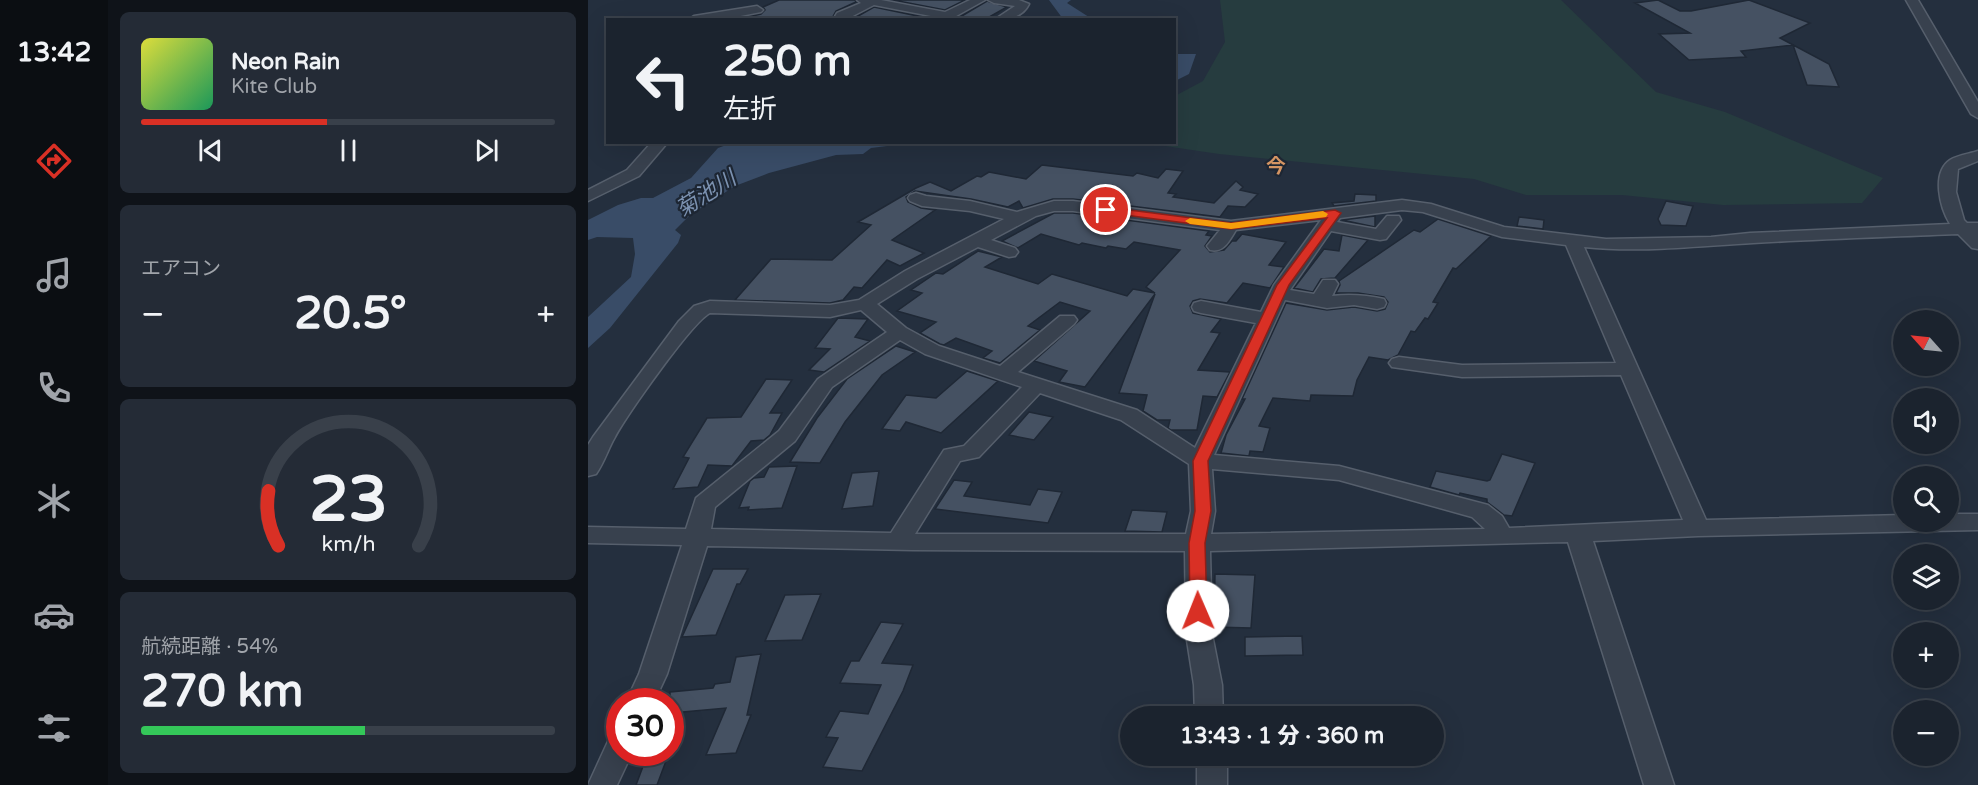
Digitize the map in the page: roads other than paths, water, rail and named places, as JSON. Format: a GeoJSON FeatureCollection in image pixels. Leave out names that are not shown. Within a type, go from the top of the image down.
{"type":"FeatureCollection","features":[{"type":"Feature","properties":{"kind":"street"},"geometry":{"type":"LineString","coordinates":[[840,18],[867,1],[944,18],[980,0]]}},
{"type":"Feature","properties":{"kind":"street"},"geometry":{"type":"LineString","coordinates":[[994,0],[1023,4],[1023,7],[1004,18]]}},
{"type":"Feature","properties":{"kind":"street"},"geometry":{"type":"LineString","coordinates":[[1912,0],[1978,114]]}},
{"type":"Feature","properties":{"kind":"street"},"geometry":{"type":"LineString","coordinates":[[702,18],[755,5],[766,18]]}},
{"type":"Feature","properties":{"kind":"street"},"geometry":{"type":"LineString","coordinates":[[890,16],[905,8]]}},
{"type":"Feature","properties":{"kind":"street"},"geometry":{"type":"LineString","coordinates":[[588,196],[633,173],[659,144]]}},
{"type":"Feature","properties":{"kind":"street"},"geometry":{"type":"LineString","coordinates":[[1978,156],[1953,165],[1948,172],[1950,205],[1956,220],[1970,228],[1978,244]]}},
{"type":"Feature","properties":{"kind":"street"},"geometry":{"type":"LineString","coordinates":[[916,198],[922,201],[970,206],[1020,218]]}},
{"type":"Feature","properties":{"kind":"street"},"geometry":{"type":"LineString","coordinates":[[588,469],[592,458],[623,407],[670,347],[678,333],[699,311],[710,307],[830,311],[865,304],[902,280],[1040,208],[1073,206],[1231,226],[1331,219],[1402,205],[1425,207],[1502,232],[1606,244],[1711,242],[1750,238],[1970,228]]}},
{"type":"Feature","properties":{"kind":"street"},"geometry":{"type":"LineString","coordinates":[[1331,219],[1380,235],[1393,220]]}},
{"type":"Feature","properties":{"kind":"street"},"geometry":{"type":"LineString","coordinates":[[1209,706],[1208,685],[1199,634],[1197,543],[1203,511],[1200,461],[1283,285],[1331,219]]}},
{"type":"Feature","properties":{"kind":"street"},"geometry":{"type":"LineString","coordinates":[[1216,246],[1231,226]]}},
{"type":"Feature","properties":{"kind":"street"},"geometry":{"type":"LineString","coordinates":[[978,241],[1009,252]]}},
{"type":"Feature","properties":{"kind":"street"},"geometry":{"type":"LineString","coordinates":[[1573,241],[1698,528]]}},
{"type":"Feature","properties":{"kind":"street"},"geometry":{"type":"LineString","coordinates":[[1279,294],[1325,292],[1327,302],[1354,299],[1377,303]]}},
{"type":"Feature","properties":{"kind":"street"},"geometry":{"type":"LineString","coordinates":[[865,304],[899,332],[932,350],[1129,415],[1200,461],[1339,473],[1480,510],[1493,519],[1498,532],[1497,537]]}},
{"type":"Feature","properties":{"kind":"street"},"geometry":{"type":"LineString","coordinates":[[1201,307],[1267,319]]}},
{"type":"Feature","properties":{"kind":"street"},"geometry":{"type":"LineString","coordinates":[[1004,373],[1067,320]]}},
{"type":"Feature","properties":{"kind":"street"},"geometry":{"type":"LineString","coordinates":[[646,688],[691,562],[704,504],[787,436],[825,383],[899,332]]}},
{"type":"Feature","properties":{"kind":"street"},"geometry":{"type":"LineString","coordinates":[[1399,363],[1462,371],[1628,369]]}},
{"type":"Feature","properties":{"kind":"street"},"geometry":{"type":"LineString","coordinates":[[898,541],[952,455],[971,453],[1022,397],[1037,386]]}},
{"type":"Feature","properties":{"kind":"street"},"geometry":{"type":"LineString","coordinates":[[588,535],[898,541],[1197,543],[1497,537],[1698,528],[1978,522]]}},
{"type":"Feature","properties":{"kind":"street"},"geometry":{"type":"LineString","coordinates":[[1578,534],[1659,785]]}},
{"type":"Feature","properties":{"kind":"street"},"geometry":{"type":"LineString","coordinates":[[602,785],[611,766]]}},
{"type":"Feature","properties":{"kind":"street"},"geometry":{"type":"LineString","coordinates":[[1212,766],[1212,785]]}},
{"type":"Feature","properties":{"kind":"water"},"geometry":{"type":"Polygon","coordinates":[[[1049,0],[1071,0],[1067,3],[1090,18],[1062,18],[1049,0]]]}},
{"type":"Feature","properties":{"kind":"water"},"geometry":{"type":"Polygon","coordinates":[[[1176,54],[1196,54],[1189,74],[1176,80],[1176,54]]]}},
{"type":"Feature","properties":{"kind":"water","name":"菊池川"},"geometry":{"type":"Polygon","coordinates":[[[729,144],[903,144],[871,148],[863,154],[836,155],[769,173],[735,186],[690,215],[675,230],[681,235],[678,243],[610,328],[588,348],[588,317],[631,277],[635,254],[633,238],[597,237],[588,240],[588,220],[618,205],[641,198],[653,198],[691,178],[718,148],[729,144]]]}},
{"type":"Feature","properties":{"kind":"district","name":"今"},"geometry":{"type":"Point","coordinates":[1276,167]}}]}
